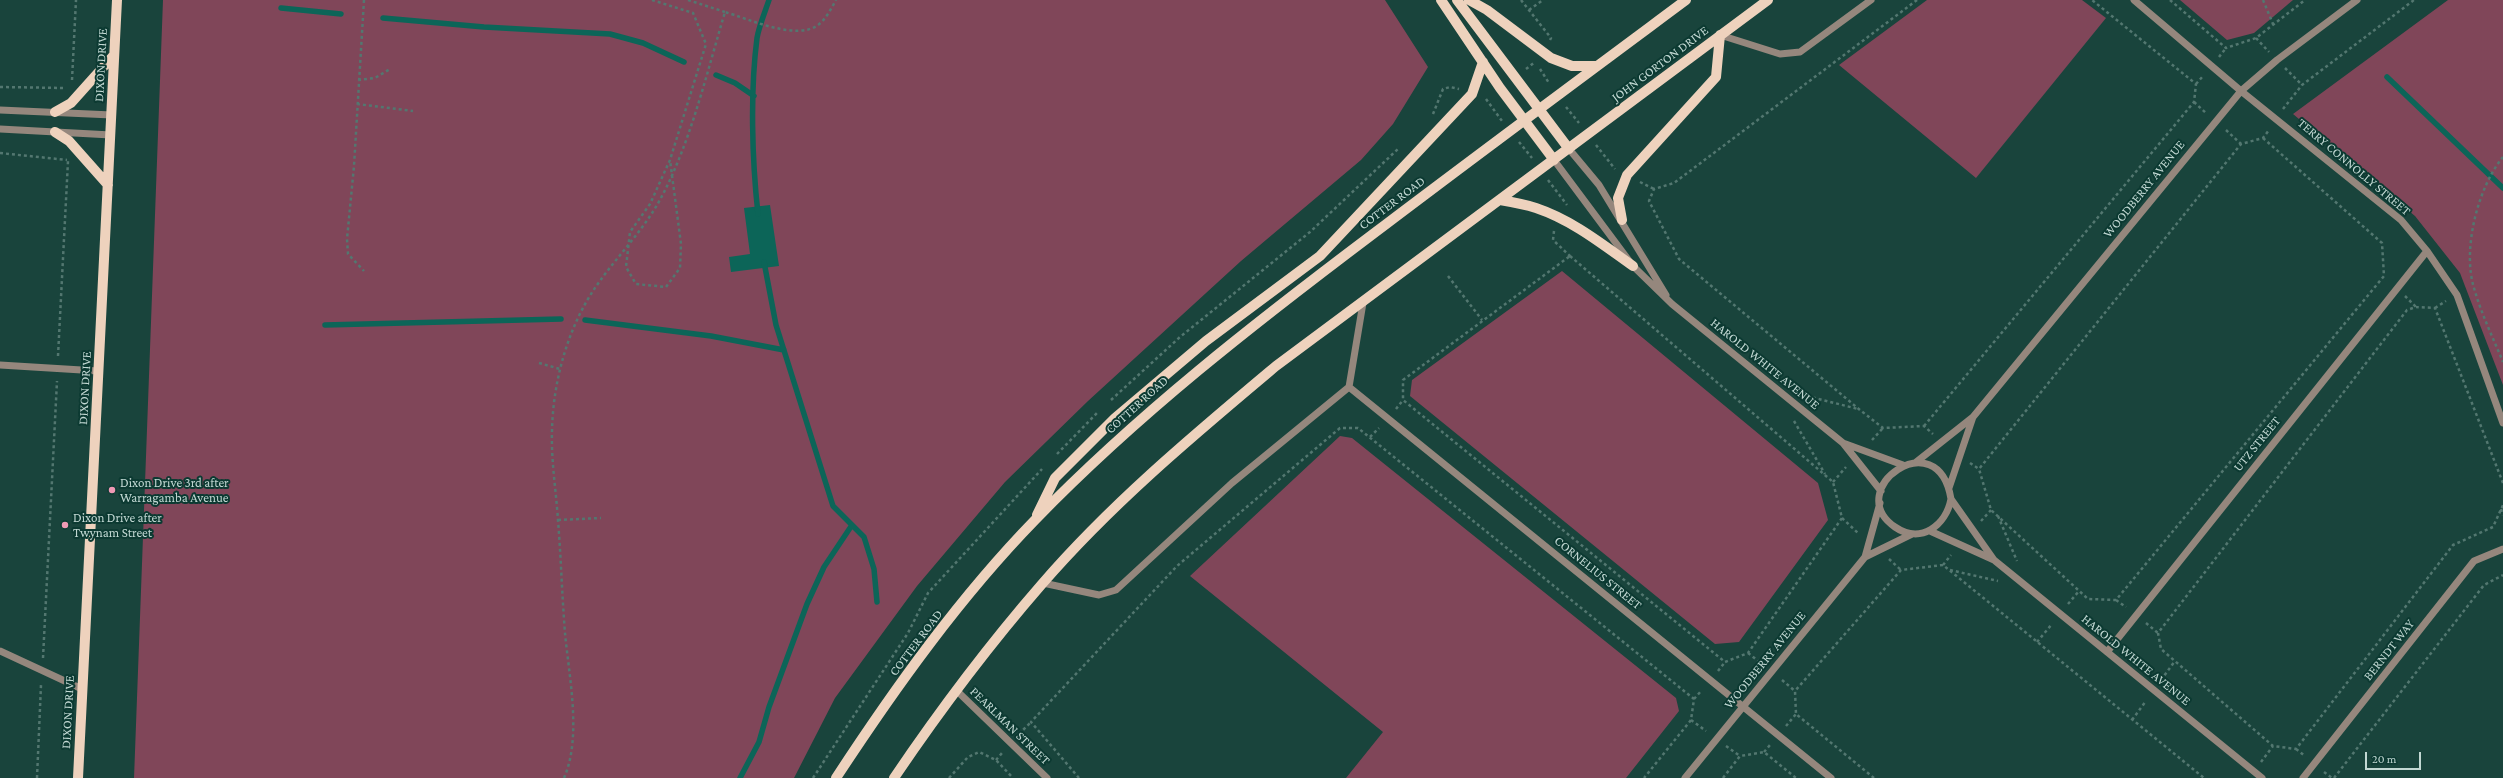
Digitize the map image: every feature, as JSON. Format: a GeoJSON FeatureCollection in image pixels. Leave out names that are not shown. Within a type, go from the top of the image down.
{"type":"FeatureCollection","features":[{"type":"Feature","properties":{"kind":"main road","name":"DIXON DRIVE"},"geometry":{"type":"LineString","coordinates":[[78,778],[117,0]]}},
{"type":"Feature","properties":{"kind":"main road"},"geometry":{"type":"LineString","coordinates":[[1441,0],[1483,62],[1554,160]]}},
{"type":"Feature","properties":{"kind":"main road"},"geometry":{"type":"LineString","coordinates":[[894,778],[956,690],[1043,583],[1130,493],[1204,427],[1276,366],[1569,149],[1457,0]]}},
{"type":"Feature","properties":{"kind":"main road"},"geometry":{"type":"LineString","coordinates":[[1469,0],[1516,30],[1551,58],[1572,66],[1598,66]]}},
{"type":"Feature","properties":{"kind":"main road"},"geometry":{"type":"LineString","coordinates":[[1539,108],[1686,0]]}},
{"type":"Feature","properties":{"kind":"main road","name":"JOHN GORTON DRIVE"},"geometry":{"type":"LineString","coordinates":[[1569,149],[1768,0]]}},
{"type":"Feature","properties":{"kind":"main road"},"geometry":{"type":"LineString","coordinates":[[1622,220],[1618,198],[1627,175],[1716,77],[1720,35]]}},
{"type":"Feature","properties":{"kind":"main road"},"geometry":{"type":"LineString","coordinates":[[55,112],[71,103],[114,54]]}},
{"type":"Feature","properties":{"kind":"main road"},"geometry":{"type":"LineString","coordinates":[[1034,521],[1054,478],[1116,418],[1206,340],[1320,256],[1472,94],[1483,62]]}},
{"type":"Feature","properties":{"kind":"main road","name":"COTTER ROAD"},"geometry":{"type":"LineString","coordinates":[[836,778],[912,668],[962,604],[1034,521],[1129,429],[1231,342],[1539,108]]}},
{"type":"Feature","properties":{"kind":"main road"},"geometry":{"type":"LineString","coordinates":[[55,132],[69,141],[108,185]]}},
{"type":"Feature","properties":{"kind":"main road"},"geometry":{"type":"LineString","coordinates":[[1500,200],[1535,207],[1561,219],[1591,235],[1633,266]]}},
{"type":"Feature","properties":{"kind":"street"},"geometry":{"type":"LineString","coordinates":[[1720,35],[1780,54],[1800,52],[1870,0]]}},
{"type":"Feature","properties":{"kind":"street","name":"TERRY CONNOLLY STREET"},"geometry":{"type":"LineString","coordinates":[[2134,0],[2276,119],[2401,220],[2427,251],[2457,295],[2503,423]]}},
{"type":"Feature","properties":{"kind":"street","name":"WOODBERRY AVENUE"},"geometry":{"type":"LineString","coordinates":[[1915,463],[1974,417],[2241,90],[2277,60],[2357,0]]}},
{"type":"Feature","properties":{"kind":"street"},"geometry":{"type":"LineString","coordinates":[[0,110],[112,115]]}},
{"type":"Feature","properties":{"kind":"street"},"geometry":{"type":"LineString","coordinates":[[0,129],[111,135]]}},
{"type":"Feature","properties":{"kind":"street","name":"HAROLD WHITE AVENUE"},"geometry":{"type":"LineString","coordinates":[[1569,149],[1599,185],[1622,220],[1672,304]]}},
{"type":"Feature","properties":{"kind":"street","name":"HAROLD WHITE AVENUE"},"geometry":{"type":"LineString","coordinates":[[1554,160],[1633,266],[1672,304],[1843,443],[1881,491]]}},
{"type":"Feature","properties":{"kind":"street","name":"UTZ STREET"},"geometry":{"type":"LineString","coordinates":[[2107,652],[2427,251]]}},
{"type":"Feature","properties":{"kind":"street"},"geometry":{"type":"LineString","coordinates":[[1043,583],[1099,595],[1116,590],[1232,482],[1349,387],[1363,302]]}},
{"type":"Feature","properties":{"kind":"street"},"geometry":{"type":"LineString","coordinates":[[0,366],[98,371]]}},
{"type":"Feature","properties":{"kind":"street","name":"CORNELIUS STREET"},"geometry":{"type":"LineString","coordinates":[[1349,387],[1831,778]]}},
{"type":"Feature","properties":{"kind":"street","name":"WOODBERRY AVENUE"},"geometry":{"type":"LineString","coordinates":[[1949,488],[1974,417]]}},
{"type":"Feature","properties":{"kind":"street","name":"HAROLD WHITE AVENUE"},"geometry":{"type":"LineString","coordinates":[[1843,443],[1903,465]]}},
{"type":"Feature","properties":{"kind":"street"},"geometry":{"type":"LineString","coordinates":[[1915,463],[1926,464],[1937,470],[1949,488],[1951,499],[1944,520],[1930,530],[1912,534],[1901,531],[1891,524],[1884,514],[1880,503],[1881,491],[1885,480],[1893,471],[1903,465],[1915,463]]}},
{"type":"Feature","properties":{"kind":"street","name":"HAROLD WHITE AVENUE"},"geometry":{"type":"LineString","coordinates":[[1951,499],[1994,560]]}},
{"type":"Feature","properties":{"kind":"street","name":"WOODBERRY AVENUE"},"geometry":{"type":"LineString","coordinates":[[1685,778],[1865,557],[1880,503]]}},
{"type":"Feature","properties":{"kind":"street","name":"HAROLD WHITE AVENUE"},"geometry":{"type":"LineString","coordinates":[[1930,530],[1994,560],[2262,778]]}},
{"type":"Feature","properties":{"kind":"street","name":"WOODBERRY AVENUE"},"geometry":{"type":"LineString","coordinates":[[1865,557],[1912,534]]}},
{"type":"Feature","properties":{"kind":"street","name":"BERNDT WAY"},"geometry":{"type":"LineString","coordinates":[[2303,778],[2474,562],[2503,549]]}},
{"type":"Feature","properties":{"kind":"street"},"geometry":{"type":"LineString","coordinates":[[0,651],[42,669],[82,689]]}},
{"type":"Feature","properties":{"kind":"street","name":"PEARLMAN STREET"},"geometry":{"type":"LineString","coordinates":[[956,690],[1047,778]]}},
{"type":"Feature","properties":{"kind":"path"},"geometry":{"type":"LineString","coordinates":[[0,87],[71,88],[76,0]]}},
{"type":"Feature","properties":{"kind":"path"},"geometry":{"type":"LineString","coordinates":[[364,0],[354,166],[347,239],[348,254],[364,271]]}},
{"type":"Feature","properties":{"kind":"path"},"geometry":{"type":"LineString","coordinates":[[652,0],[693,13],[706,44],[670,160],[650,204],[630,232],[627,247],[626,267],[636,284],[666,287],[680,268],[681,244],[670,160]]}},
{"type":"Feature","properties":{"kind":"path"},"geometry":{"type":"LineString","coordinates":[[688,0],[775,27],[801,31],[813,28],[823,21],[836,0]]}},
{"type":"Feature","properties":{"kind":"path"},"geometry":{"type":"LineString","coordinates":[[1521,0],[1551,38]]}},
{"type":"Feature","properties":{"kind":"path"},"geometry":{"type":"LineString","coordinates":[[1530,10],[1543,0]]}},
{"type":"Feature","properties":{"kind":"path"},"geometry":{"type":"LineString","coordinates":[[1917,0],[1674,183],[1654,189],[1649,201],[1679,259],[1883,428],[1924,426],[2194,102],[2196,84],[2092,0]]}},
{"type":"Feature","properties":{"kind":"path"},"geometry":{"type":"LineString","coordinates":[[2170,0],[2226,48],[2256,38],[2305,0]]}},
{"type":"Feature","properties":{"kind":"path"},"geometry":{"type":"LineString","coordinates":[[2263,0],[2273,24]]}},
{"type":"Feature","properties":{"kind":"path"},"geometry":{"type":"LineString","coordinates":[[2263,138],[2382,243],[2384,276],[2116,600],[2088,599],[1991,510],[1979,469],[2242,144],[2263,138],[2302,85],[2414,0]]}},
{"type":"Feature","properties":{"kind":"path"},"geometry":{"type":"LineString","coordinates":[[564,778],[570,763],[573,734],[552,430],[560,369],[576,323],[597,285],[627,247],[662,197],[672,175],[725,12]]}},
{"type":"Feature","properties":{"kind":"path"},"geometry":{"type":"LineString","coordinates":[[1535,62],[1557,95],[1617,172]]}},
{"type":"Feature","properties":{"kind":"path"},"geometry":{"type":"LineString","coordinates":[[358,80],[375,78],[390,69]]}},
{"type":"Feature","properties":{"kind":"path"},"geometry":{"type":"LineString","coordinates":[[1486,99],[1568,207]]}},
{"type":"Feature","properties":{"kind":"path"},"geometry":{"type":"LineString","coordinates":[[357,104],[413,111]]}},
{"type":"Feature","properties":{"kind":"path"},"geometry":{"type":"LineString","coordinates":[[37,778],[69,141]]}},
{"type":"Feature","properties":{"kind":"path"},"geometry":{"type":"LineString","coordinates":[[0,153],[68,160]]}},
{"type":"Feature","properties":{"kind":"path"},"geometry":{"type":"LineString","coordinates":[[2503,157],[2498,163],[2482,192],[2470,246],[2473,286],[2503,362]]}},
{"type":"Feature","properties":{"kind":"path"},"geometry":{"type":"LineString","coordinates":[[1554,230],[1553,240],[1570,256],[1833,482],[1842,518],[1748,654],[1725,662],[1403,400],[1403,380],[1570,256]]}},
{"type":"Feature","properties":{"kind":"path"},"geometry":{"type":"LineString","coordinates":[[1448,276],[1482,320]]}},
{"type":"Feature","properties":{"kind":"path"},"geometry":{"type":"LineString","coordinates":[[2503,483],[2435,308],[2416,307],[2407,310],[2158,633],[2161,649],[2273,746],[2296,749],[2453,545],[2493,527],[2503,505]]}},
{"type":"Feature","properties":{"kind":"path"},"geometry":{"type":"LineString","coordinates":[[539,363],[560,369]]}},
{"type":"Feature","properties":{"kind":"path"},"geometry":{"type":"LineString","coordinates":[[1806,396],[1860,410]]}},
{"type":"Feature","properties":{"kind":"path"},"geometry":{"type":"LineString","coordinates":[[1791,415],[1826,476]]}},
{"type":"Feature","properties":{"kind":"path"},"geometry":{"type":"LineString","coordinates":[[1079,778],[1031,722],[1178,566],[1340,428],[1358,428],[1694,699],[1691,720],[1644,778]]}},
{"type":"Feature","properties":{"kind":"path"},"geometry":{"type":"LineString","coordinates":[[2501,509],[2503,515]]}},
{"type":"Feature","properties":{"kind":"path"},"geometry":{"type":"LineString","coordinates":[[1997,515],[2028,588]]}},
{"type":"Feature","properties":{"kind":"path"},"geometry":{"type":"LineString","coordinates":[[558,520],[601,518]]}},
{"type":"Feature","properties":{"kind":"path"},"geometry":{"type":"LineString","coordinates":[[1874,778],[1796,714],[1795,690],[1901,570],[1943,565],[2204,778]]}},
{"type":"Feature","properties":{"kind":"path"},"geometry":{"type":"LineString","coordinates":[[1949,570],[2028,588]]}},
{"type":"Feature","properties":{"kind":"path"},"geometry":{"type":"LineString","coordinates":[[2334,778],[2484,585],[2503,575]]}},
{"type":"Feature","properties":{"kind":"path"},"geometry":{"type":"LineString","coordinates":[[949,778],[968,757],[978,752],[985,753],[996,760],[1013,778]]}},
{"type":"Feature","properties":{"kind":"path"},"geometry":{"type":"LineString","coordinates":[[1723,778],[1740,756],[1764,752],[1796,778]]}},
{"type":"Feature","properties":{"kind":"shaded area"},"geometry":{"type":"Polygon","coordinates":[[[163,0],[1385,0],[1428,67],[1393,124],[1361,160],[1241,261],[1088,401],[1005,482],[917,586],[835,698],[794,778],[134,778],[163,0]]]}},
{"type":"Feature","properties":{"kind":"shaded area"},"geometry":{"type":"Polygon","coordinates":[[[1927,0],[2082,0],[2106,18],[1976,178],[1839,65],[1927,0]]]}},
{"type":"Feature","properties":{"kind":"shaded area"},"geometry":{"type":"Polygon","coordinates":[[[2180,0],[2293,0],[2254,33],[2227,40],[2180,0]]]}},
{"type":"Feature","properties":{"kind":"shaded area"},"geometry":{"type":"Polygon","coordinates":[[[2448,0],[2503,0],[2503,385],[2460,273],[2415,216],[2293,114],[2448,0]]]}},
{"type":"Feature","properties":{"kind":"shaded area"},"geometry":{"type":"Polygon","coordinates":[[[770,205],[779,266],[731,272],[729,257],[750,254],[744,208],[770,205]]]}},
{"type":"Feature","properties":{"kind":"shaded area"},"geometry":{"type":"Polygon","coordinates":[[[1562,271],[1818,483],[1828,520],[1739,642],[1715,644],[1410,396],[1412,380],[1562,271]]]}},
{"type":"Feature","properties":{"kind":"shaded area"},"geometry":{"type":"Polygon","coordinates":[[[1340,436],[1352,438],[1676,698],[1679,711],[1626,778],[1346,778],[1383,732],[1190,576],[1340,436]]]}},
{"type":"Feature","properties":{"kind":"waterway"},"geometry":{"type":"LineString","coordinates":[[758,214],[753,149],[753,81],[757,38],[769,0]]}},
{"type":"Feature","properties":{"kind":"waterway"},"geometry":{"type":"LineString","coordinates":[[281,8],[341,14]]}},
{"type":"Feature","properties":{"kind":"waterway"},"geometry":{"type":"LineString","coordinates":[[383,18],[484,27],[610,34],[643,43],[684,62]]}},
{"type":"Feature","properties":{"kind":"waterway"},"geometry":{"type":"LineString","coordinates":[[716,75],[735,83],[754,96]]}},
{"type":"Feature","properties":{"kind":"waterway"},"geometry":{"type":"LineString","coordinates":[[2387,77],[2503,188]]}},
{"type":"Feature","properties":{"kind":"waterway"},"geometry":{"type":"LineString","coordinates":[[764,262],[776,325],[833,506],[864,537],[874,569],[877,602]]}},
{"type":"Feature","properties":{"kind":"waterway"},"geometry":{"type":"LineString","coordinates":[[325,325],[561,319]]}},
{"type":"Feature","properties":{"kind":"waterway"},"geometry":{"type":"LineString","coordinates":[[585,320],[711,336],[784,350]]}},
{"type":"Feature","properties":{"kind":"waterway"},"geometry":{"type":"LineString","coordinates":[[740,778],[759,742],[769,707],[807,604],[824,567],[852,525]]}},
{"type":"Feature","properties":{"kind":"place","name":"Dixon Drive 3rd after Warragamba Avenue"},"geometry":{"type":"Point","coordinates":[112,490]}},
{"type":"Feature","properties":{"kind":"place","name":"Dixon Drive after Twynam Street"},"geometry":{"type":"Point","coordinates":[65,525]}}]}
